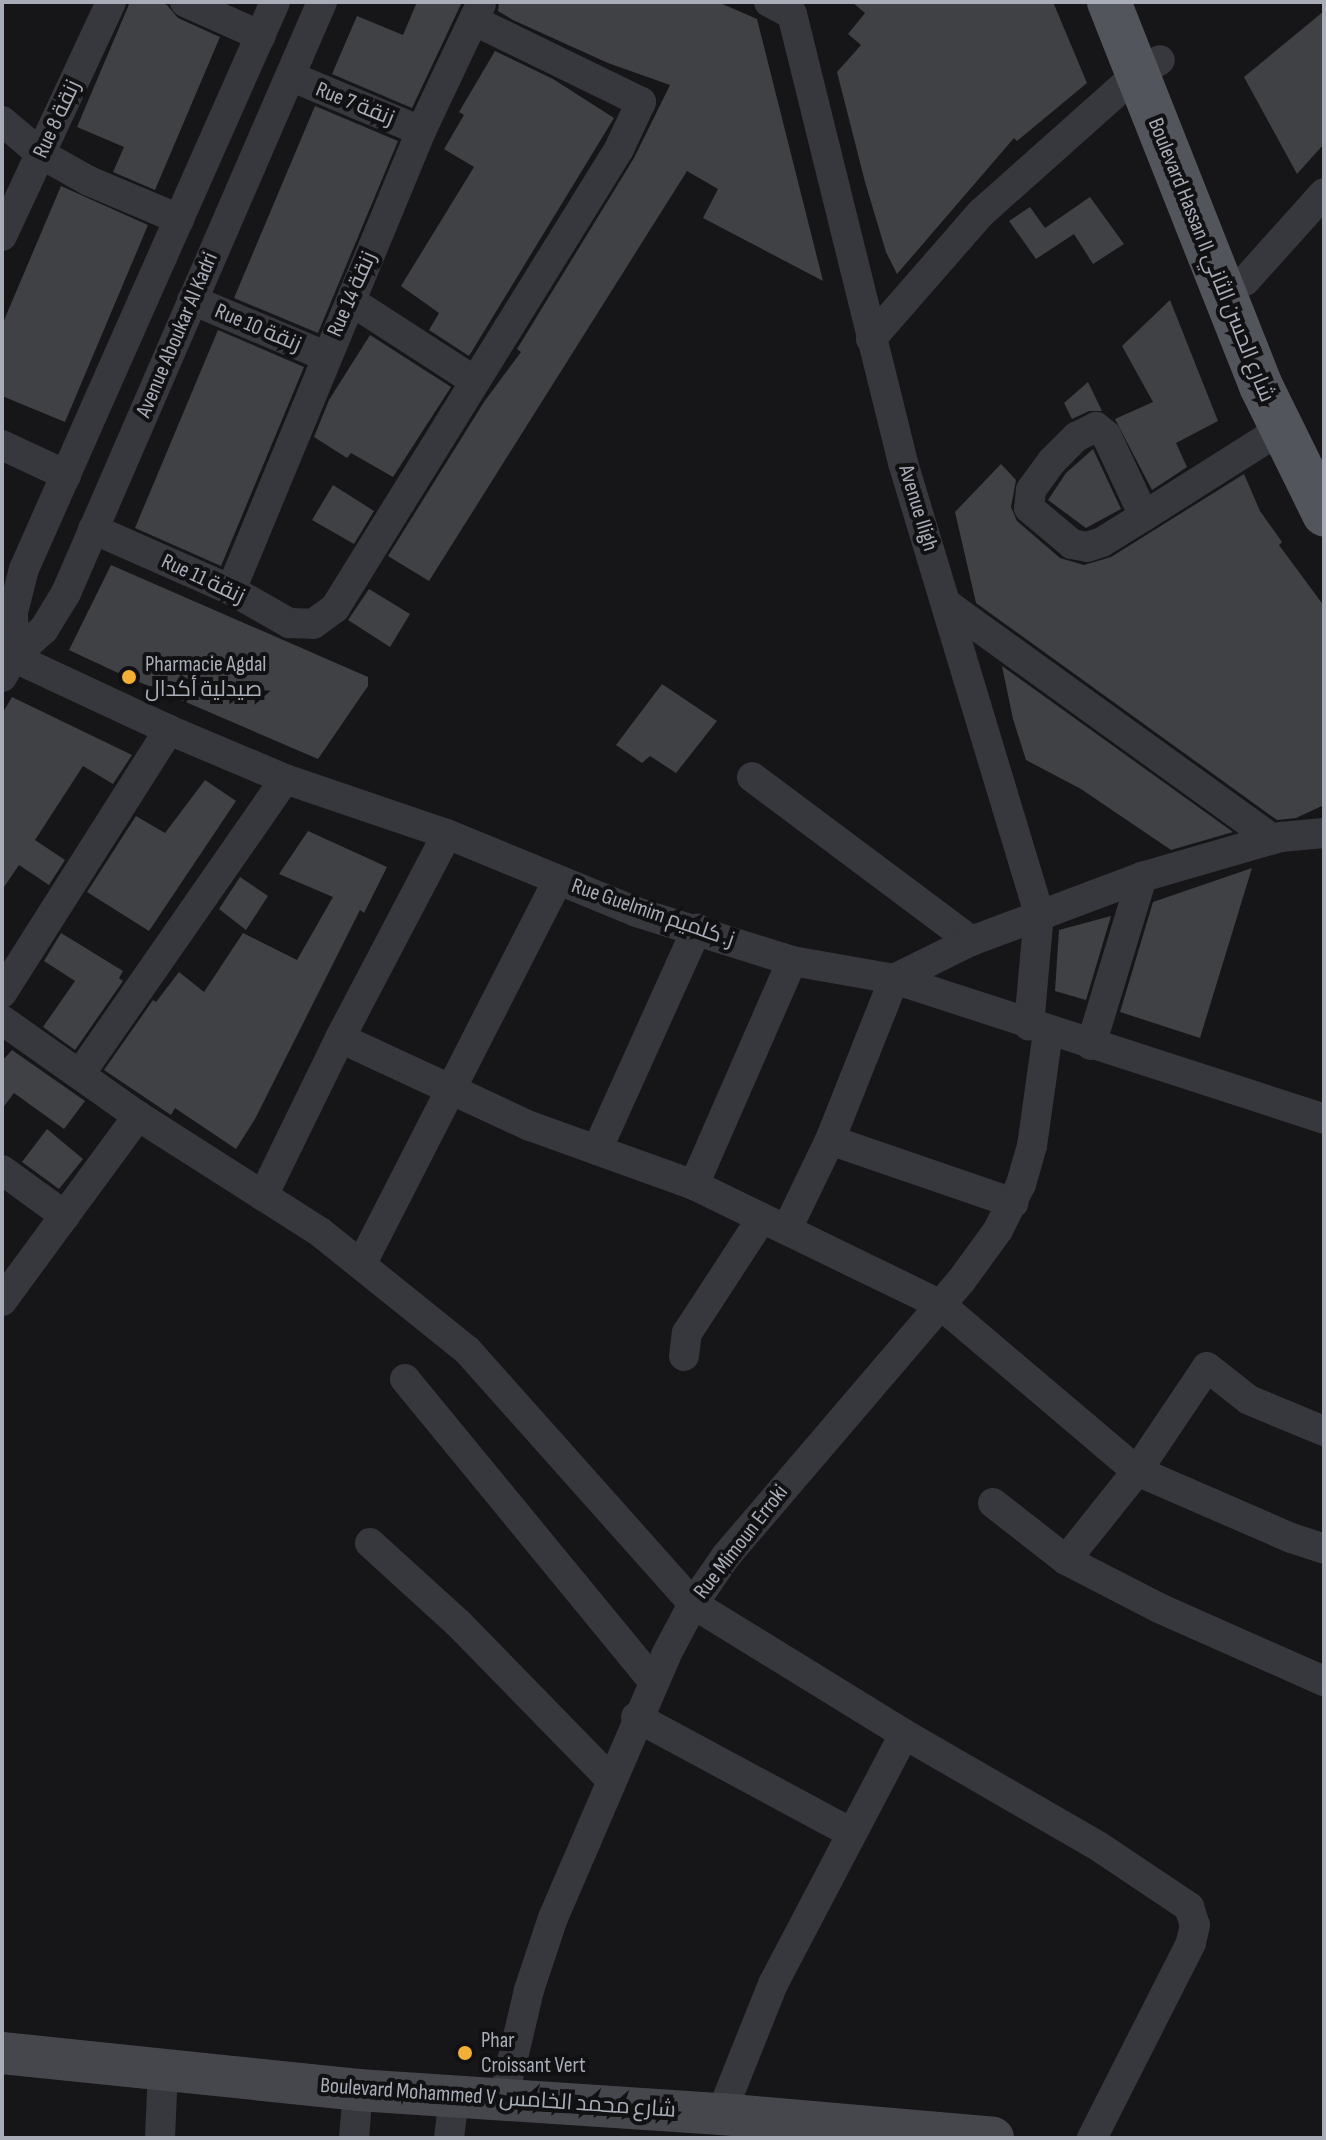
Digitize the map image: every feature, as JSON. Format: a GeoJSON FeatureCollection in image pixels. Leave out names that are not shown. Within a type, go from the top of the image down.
{"type":"FeatureCollection","features":[{"type":"Feature","properties":{"kind":"main road","name":"Boulevard Hassan II شارع الحسن الثاني"},"geometry":{"type":"LineString","coordinates":[[1109,2],[1148,68],[1245,281],[1324,467]]}},
{"type":"Feature","properties":{"kind":"main road","name":"Boulevard Hassan II شارع الحسن الثاني"},"geometry":{"type":"LineString","coordinates":[[1135,2],[1148,68],[1280,430],[1324,514]]}},
{"type":"Feature","properties":{"kind":"main road","name":"Boulevard Mohammed V شارع محمد الخامس"},"geometry":{"type":"LineString","coordinates":[[2,2053],[358,2090],[721,2114],[860,2132],[993,2138]]}},
{"type":"Feature","properties":{"kind":"street","name":"Rue 8 زنقة"},"geometry":{"type":"LineString","coordinates":[[2,236],[111,2]]}},
{"type":"Feature","properties":{"kind":"street"},"geometry":{"type":"LineString","coordinates":[[185,2],[261,36]]}},
{"type":"Feature","properties":{"kind":"street","name":"Avenue Aboukar Al Kadri"},"geometry":{"type":"LineString","coordinates":[[6,662],[17,590],[275,2]]}},
{"type":"Feature","properties":{"kind":"street","name":"Avenue Aboukar Al Kadri"},"geometry":{"type":"LineString","coordinates":[[6,662],[44,629],[56,611],[322,2]]}},
{"type":"Feature","properties":{"kind":"street","name":"Avenue Iligh"},"geometry":{"type":"LineString","coordinates":[[790,6],[903,463],[1039,913],[1039,1029]]}},
{"type":"Feature","properties":{"kind":"street"},"geometry":{"type":"LineString","coordinates":[[351,301],[473,380],[619,149],[641,102],[478,12]]}},
{"type":"Feature","properties":{"kind":"street","name":"Rue 14 زنقة"},"geometry":{"type":"LineString","coordinates":[[231,590],[325,356],[421,131],[478,12]]}},
{"type":"Feature","properties":{"kind":"street"},"geometry":{"type":"LineString","coordinates":[[871,339],[981,213],[1148,68]]}},
{"type":"Feature","properties":{"kind":"street","name":"Rue 7 زنقة"},"geometry":{"type":"LineString","coordinates":[[290,76],[421,131]]}},
{"type":"Feature","properties":{"kind":"street"},"geometry":{"type":"LineString","coordinates":[[2,121],[41,154],[89,181],[179,219]]}},
{"type":"Feature","properties":{"kind":"street"},"geometry":{"type":"LineString","coordinates":[[1245,281],[1324,193]]}},
{"type":"Feature","properties":{"kind":"street","name":"Rue 10 زنقة"},"geometry":{"type":"LineString","coordinates":[[192,300],[325,356]]}},
{"type":"Feature","properties":{"kind":"street","name":"Rue 11 زنقة"},"geometry":{"type":"LineString","coordinates":[[93,529],[231,590],[289,623],[313,624],[335,608],[473,380]]}},
{"type":"Feature","properties":{"kind":"street"},"geometry":{"type":"LineString","coordinates":[[1144,516],[1280,430]]}},
{"type":"Feature","properties":{"kind":"street"},"geometry":{"type":"LineString","coordinates":[[2,445],[66,475]]}},
{"type":"Feature","properties":{"kind":"street"},"geometry":{"type":"LineString","coordinates":[[948,605],[1273,839]]}},
{"type":"Feature","properties":{"kind":"street","name":"Rue Guelmim ز. كلميم"},"geometry":{"type":"LineString","coordinates":[[6,662],[285,779],[447,834],[636,912],[792,961],[894,979],[1039,1029],[1324,1119]]}},
{"type":"Feature","properties":{"kind":"street"},"geometry":{"type":"LineString","coordinates":[[2,993],[169,730]]}},
{"type":"Feature","properties":{"kind":"street"},"geometry":{"type":"LineString","coordinates":[[752,777],[971,941]]}},
{"type":"Feature","properties":{"kind":"street"},"geometry":{"type":"LineString","coordinates":[[80,1074],[285,779]]}},
{"type":"Feature","properties":{"kind":"street"},"geometry":{"type":"LineString","coordinates":[[684,1356],[687,1333],[775,1223],[830,1140],[894,979],[971,941],[1039,913],[1142,877],[1273,839],[1324,833]]}},
{"type":"Feature","properties":{"kind":"street"},"geometry":{"type":"LineString","coordinates":[[263,1196],[340,1038],[447,834]]}},
{"type":"Feature","properties":{"kind":"street"},"geometry":{"type":"LineString","coordinates":[[1091,1045],[1142,877]]}},
{"type":"Feature","properties":{"kind":"street"},"geometry":{"type":"LineString","coordinates":[[362,1263],[558,880]]}},
{"type":"Feature","properties":{"kind":"street"},"geometry":{"type":"LineString","coordinates":[[597,1150],[697,929]]}},
{"type":"Feature","properties":{"kind":"street"},"geometry":{"type":"LineString","coordinates":[[694,1185],[792,961]]}},
{"type":"Feature","properties":{"kind":"street"},"geometry":{"type":"LineString","coordinates":[[2,1020],[138,1116],[362,1263],[493,1377],[543,1439],[693,1604],[904,1734],[1098,1846],[1189,1907],[1195,1925],[1191,1943],[1092,2138]]}},
{"type":"Feature","properties":{"kind":"street","name":"Rue Mimoun Erroki"},"geometry":{"type":"LineString","coordinates":[[503,2100],[537,1966],[636,1717],[693,1604],[763,1511],[980,1257],[1013,1203],[1034,1136],[1039,1029]]}},
{"type":"Feature","properties":{"kind":"street"},"geometry":{"type":"LineString","coordinates":[[340,1038],[530,1126],[694,1185],[941,1305],[1137,1471],[1291,1538],[1324,1549]]}},
{"type":"Feature","properties":{"kind":"street"},"geometry":{"type":"LineString","coordinates":[[2,1301],[138,1116]]}},
{"type":"Feature","properties":{"kind":"street"},"geometry":{"type":"LineString","coordinates":[[830,1140],[1013,1203]]}},
{"type":"Feature","properties":{"kind":"street"},"geometry":{"type":"LineString","coordinates":[[2,1170],[65,1216]]}},
{"type":"Feature","properties":{"kind":"street"},"geometry":{"type":"LineString","coordinates":[[1066,1560],[1137,1471],[1207,1367],[1249,1400],[1324,1431]]}},
{"type":"Feature","properties":{"kind":"street"},"geometry":{"type":"LineString","coordinates":[[405,1379],[653,1681]]}},
{"type":"Feature","properties":{"kind":"street"},"geometry":{"type":"LineString","coordinates":[[993,1503],[1066,1560],[1159,1608],[1324,1681]]}},
{"type":"Feature","properties":{"kind":"street"},"geometry":{"type":"LineString","coordinates":[[370,1543],[458,1623],[610,1779]]}},
{"type":"Feature","properties":{"kind":"street"},"geometry":{"type":"LineString","coordinates":[[636,1717],[850,1832]]}},
{"type":"Feature","properties":{"kind":"street"},"geometry":{"type":"LineString","coordinates":[[721,2114],[773,1984],[904,1734]]}},
{"type":"Feature","properties":{"kind":"street"},"geometry":{"type":"LineString","coordinates":[[160,2138],[163,2068]]}},
{"type":"Feature","properties":{"kind":"street"},"geometry":{"type":"LineString","coordinates":[[354,2138],[358,2090]]}},
{"type":"Feature","properties":{"kind":"street"},"geometry":{"type":"LineString","coordinates":[[449,2138],[454,2097]]}},
{"type":"Feature","properties":{"kind":"building"},"geometry":{"type":"Polygon","coordinates":[[[130,2],[160,2],[167,5],[178,18],[220,37],[155,190],[113,172],[124,147],[77,127],[130,2]]]}},
{"type":"Feature","properties":{"kind":"building"},"geometry":{"type":"Polygon","coordinates":[[[417,2],[462,2],[412,108],[332,74],[357,16],[403,35],[417,2]]]}},
{"type":"Feature","properties":{"kind":"building"},"geometry":{"type":"Polygon","coordinates":[[[499,2],[718,2],[757,19],[823,281],[703,218],[718,189],[687,171],[429,581],[388,556],[484,402],[521,352],[517,349],[634,158],[670,85],[608,63],[513,20],[498,11],[499,2]]]}},
{"type":"Feature","properties":{"kind":"building"},"geometry":{"type":"Polygon","coordinates":[[[852,2],[1053,2],[1087,83],[1017,141],[1014,138],[897,274],[886,252],[865,182],[837,72],[861,45],[848,34],[865,13],[852,2]]]}},
{"type":"Feature","properties":{"kind":"building"},"geometry":{"type":"Polygon","coordinates":[[[1324,11],[1324,144],[1297,174],[1244,77],[1324,11]]]}},
{"type":"Feature","properties":{"kind":"building"},"geometry":{"type":"Polygon","coordinates":[[[495,51],[553,79],[614,118],[469,356],[429,330],[439,313],[401,286],[474,167],[444,149],[464,115],[459,112],[495,51]]]}},
{"type":"Feature","properties":{"kind":"building"},"geometry":{"type":"Polygon","coordinates":[[[315,106],[398,141],[318,333],[234,298],[315,106]]]}},
{"type":"Feature","properties":{"kind":"building"},"geometry":{"type":"Polygon","coordinates":[[[61,186],[148,225],[65,422],[2,396],[2,325],[61,186]]]}},
{"type":"Feature","properties":{"kind":"building"},"geometry":{"type":"Polygon","coordinates":[[[1090,197],[1124,244],[1093,264],[1074,234],[1036,259],[1009,221],[1030,207],[1045,228],[1090,197]]]}},
{"type":"Feature","properties":{"kind":"building"},"geometry":{"type":"Polygon","coordinates":[[[1170,300],[1218,421],[1176,443],[1187,467],[1152,490],[1115,419],[1153,402],[1122,346],[1170,300]]]}},
{"type":"Feature","properties":{"kind":"building"},"geometry":{"type":"Polygon","coordinates":[[[218,330],[304,367],[221,566],[135,528],[218,330]]]}},
{"type":"Feature","properties":{"kind":"building"},"geometry":{"type":"Polygon","coordinates":[[[370,335],[451,387],[393,477],[351,453],[347,458],[314,437],[329,400],[370,335]]]}},
{"type":"Feature","properties":{"kind":"building"},"geometry":{"type":"Polygon","coordinates":[[[1088,382],[1102,411],[1089,411],[1072,419],[1064,403],[1088,382]]]}},
{"type":"Feature","properties":{"kind":"building"},"geometry":{"type":"Polygon","coordinates":[[[1093,449],[1121,509],[1086,528],[1048,500],[1066,473],[1093,449]]]}},
{"type":"Feature","properties":{"kind":"building"},"geometry":{"type":"Polygon","coordinates":[[[1001,464],[1016,480],[1011,507],[1017,521],[1060,558],[1084,565],[1111,557],[1244,474],[1260,511],[1282,542],[1279,545],[1324,606],[1324,805],[1296,818],[1277,820],[976,603],[955,512],[1001,464]]]}},
{"type":"Feature","properties":{"kind":"building"},"geometry":{"type":"Polygon","coordinates":[[[333,485],[374,511],[354,544],[312,520],[333,485]]]}},
{"type":"Feature","properties":{"kind":"building"},"geometry":{"type":"Polygon","coordinates":[[[111,565],[368,677],[368,686],[318,759],[69,650],[111,565]]]}},
{"type":"Feature","properties":{"kind":"building"},"geometry":{"type":"Polygon","coordinates":[[[369,589],[410,614],[390,647],[348,620],[369,589]]]}},
{"type":"Feature","properties":{"kind":"building"},"geometry":{"type":"Polygon","coordinates":[[[1002,666],[1233,832],[1171,850],[1081,789],[1026,760],[1013,719],[1002,666]]]}},
{"type":"Feature","properties":{"kind":"building"},"geometry":{"type":"Polygon","coordinates":[[[662,684],[717,721],[676,773],[650,756],[642,763],[616,745],[662,684]]]}},
{"type":"Feature","properties":{"kind":"building"},"geometry":{"type":"Polygon","coordinates":[[[12,697],[132,755],[113,784],[83,766],[35,840],[65,860],[49,885],[19,865],[2,890],[2,714],[12,697]]]}},
{"type":"Feature","properties":{"kind":"building"},"geometry":{"type":"Polygon","coordinates":[[[205,780],[236,801],[149,931],[87,892],[136,816],[165,833],[205,780]]]}},
{"type":"Feature","properties":{"kind":"building"},"geometry":{"type":"Polygon","coordinates":[[[308,831],[387,867],[364,913],[360,910],[255,1119],[236,1149],[175,1108],[171,1115],[104,1070],[153,1000],[156,1002],[179,972],[204,992],[243,933],[297,960],[333,897],[279,874],[308,831]]]}},
{"type":"Feature","properties":{"kind":"building"},"geometry":{"type":"Polygon","coordinates":[[[1252,868],[1200,1038],[1120,1012],[1153,902],[1252,868]]]}},
{"type":"Feature","properties":{"kind":"building"},"geometry":{"type":"Polygon","coordinates":[[[240,877],[268,896],[246,930],[219,909],[240,877]]]}},
{"type":"Feature","properties":{"kind":"building"},"geometry":{"type":"Polygon","coordinates":[[[1111,916],[1086,1000],[1055,991],[1059,930],[1111,916]]]}},
{"type":"Feature","properties":{"kind":"building"},"geometry":{"type":"Polygon","coordinates":[[[61,933],[123,971],[119,978],[123,981],[75,1050],[43,1027],[75,981],[44,961],[61,933]]]}},
{"type":"Feature","properties":{"kind":"building"},"geometry":{"type":"Polygon","coordinates":[[[12,1050],[85,1101],[64,1129],[14,1093],[2,1109],[2,1061],[12,1050]]]}},
{"type":"Feature","properties":{"kind":"building"},"geometry":{"type":"Polygon","coordinates":[[[47,1129],[83,1159],[59,1189],[22,1162],[47,1129]]]}},
{"type":"Feature","properties":{"kind":"place","name":"Pharmacie Agdal صيدلية أكدال"},"geometry":{"type":"Point","coordinates":[129,677]}},
{"type":"Feature","properties":{"kind":"place","name":"Phar Croissant Vert"},"geometry":{"type":"Point","coordinates":[465,2053]}}]}
